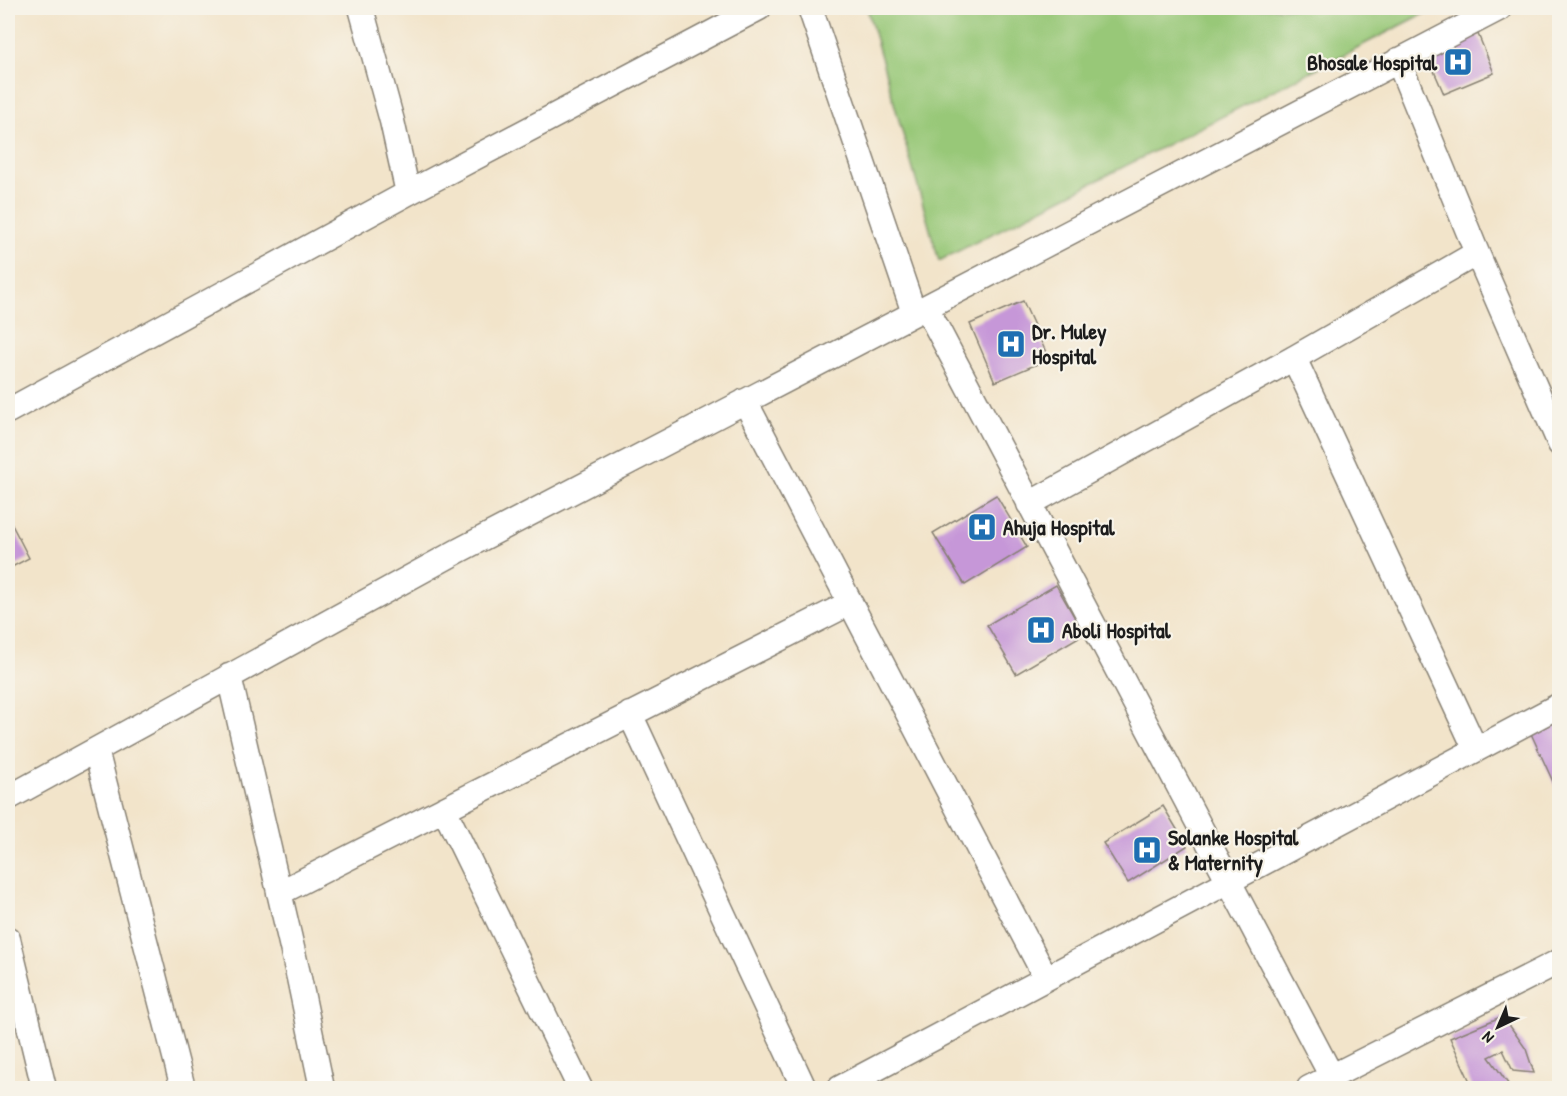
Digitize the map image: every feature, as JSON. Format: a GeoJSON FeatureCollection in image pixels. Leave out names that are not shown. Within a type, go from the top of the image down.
{"type":"FeatureCollection","features":[{"type":"Feature","properties":{"kind":"street"},"geometry":{"type":"LineString","coordinates":[[361,8],[392,121],[408,194]]}},
{"type":"Feature","properties":{"kind":"street"},"geometry":{"type":"LineString","coordinates":[[8,411],[408,194],[759,8]]}},
{"type":"Feature","properties":{"kind":"street"},"geometry":{"type":"LineString","coordinates":[[810,8],[920,310],[1029,504],[1332,1077]]}},
{"type":"Feature","properties":{"kind":"street"},"geometry":{"type":"LineString","coordinates":[[8,798],[458,551],[1500,8]]}},
{"type":"Feature","properties":{"kind":"street"},"geometry":{"type":"LineString","coordinates":[[1398,60],[1477,253],[1560,444]]}},
{"type":"Feature","properties":{"kind":"street"},"geometry":{"type":"LineString","coordinates":[[1029,504],[1294,358],[1477,253]]}},
{"type":"Feature","properties":{"kind":"street"},"geometry":{"type":"LineString","coordinates":[[1294,358],[1475,748]]}},
{"type":"Feature","properties":{"kind":"street"},"geometry":{"type":"LineString","coordinates":[[745,401],[1046,978]]}},
{"type":"Feature","properties":{"kind":"street"},"geometry":{"type":"LineString","coordinates":[[279,892],[850,603]]}},
{"type":"Feature","properties":{"kind":"street"},"geometry":{"type":"LineString","coordinates":[[229,676],[322,1089]]}},
{"type":"Feature","properties":{"kind":"street"},"geometry":{"type":"LineString","coordinates":[[840,1089],[1475,748],[1560,705]]}},
{"type":"Feature","properties":{"kind":"street"},"geometry":{"type":"LineString","coordinates":[[630,714],[804,1089]]}},
{"type":"Feature","properties":{"kind":"street"},"geometry":{"type":"LineString","coordinates":[[96,750],[183,1089]]}},
{"type":"Feature","properties":{"kind":"street"},"geometry":{"type":"LineString","coordinates":[[444,809],[580,1089]]}},
{"type":"Feature","properties":{"kind":"street"},"geometry":{"type":"LineString","coordinates":[[8,939],[44,1089]]}},
{"type":"Feature","properties":{"kind":"street"},"geometry":{"type":"LineString","coordinates":[[1309,1089],[1560,961]]}},
{"type":"Feature","properties":{"kind":"green space"},"geometry":{"type":"Polygon","coordinates":[[[867,8],[1435,8],[939,261],[867,8]]]}},
{"type":"Feature","properties":{"kind":"building"},"geometry":{"type":"Polygon","coordinates":[[[1478,34],[1494,73],[1444,94],[1427,55],[1478,34]]]}},
{"type":"Feature","properties":{"kind":"building"},"geometry":{"type":"Polygon","coordinates":[[[1023,301],[1049,359],[995,382],[970,324],[1023,301]]]}},
{"type":"Feature","properties":{"kind":"building"},"geometry":{"type":"Polygon","coordinates":[[[996,495],[1027,547],[965,585],[933,533],[996,495]]]}},
{"type":"Feature","properties":{"kind":"building"},"geometry":{"type":"Polygon","coordinates":[[[8,517],[29,558],[8,569],[8,517]]]}},
{"type":"Feature","properties":{"kind":"building"},"geometry":{"type":"Polygon","coordinates":[[[1056,585],[1084,634],[1016,674],[987,625],[1056,585]]]}},
{"type":"Feature","properties":{"kind":"building"},"geometry":{"type":"Polygon","coordinates":[[[1560,713],[1560,797],[1528,727],[1560,713]]]}},
{"type":"Feature","properties":{"kind":"building"},"geometry":{"type":"Polygon","coordinates":[[[1163,806],[1187,846],[1128,883],[1103,843],[1163,806]]]}},
{"type":"Feature","properties":{"kind":"building"},"geometry":{"type":"Polygon","coordinates":[[[1503,1016],[1526,1049],[1534,1073],[1513,1071],[1503,1050],[1489,1057],[1511,1088],[1473,1088],[1450,1038],[1503,1016]]]}},
{"type":"Feature","properties":{"kind":"place","name":"Bhosale Hospital"},"geometry":{"type":"Point","coordinates":[1458,62]}},
{"type":"Feature","properties":{"kind":"place","name":"Dr. Muley Hospital"},"geometry":{"type":"Point","coordinates":[1011,344]}},
{"type":"Feature","properties":{"kind":"place","name":"Ahuja Hospital"},"geometry":{"type":"Point","coordinates":[982,527]}},
{"type":"Feature","properties":{"kind":"place","name":"Aboli Hospital"},"geometry":{"type":"Point","coordinates":[1041,630]}},
{"type":"Feature","properties":{"kind":"place","name":"Solanke Hospital & Maternity"},"geometry":{"type":"Point","coordinates":[1147,850]}}]}
